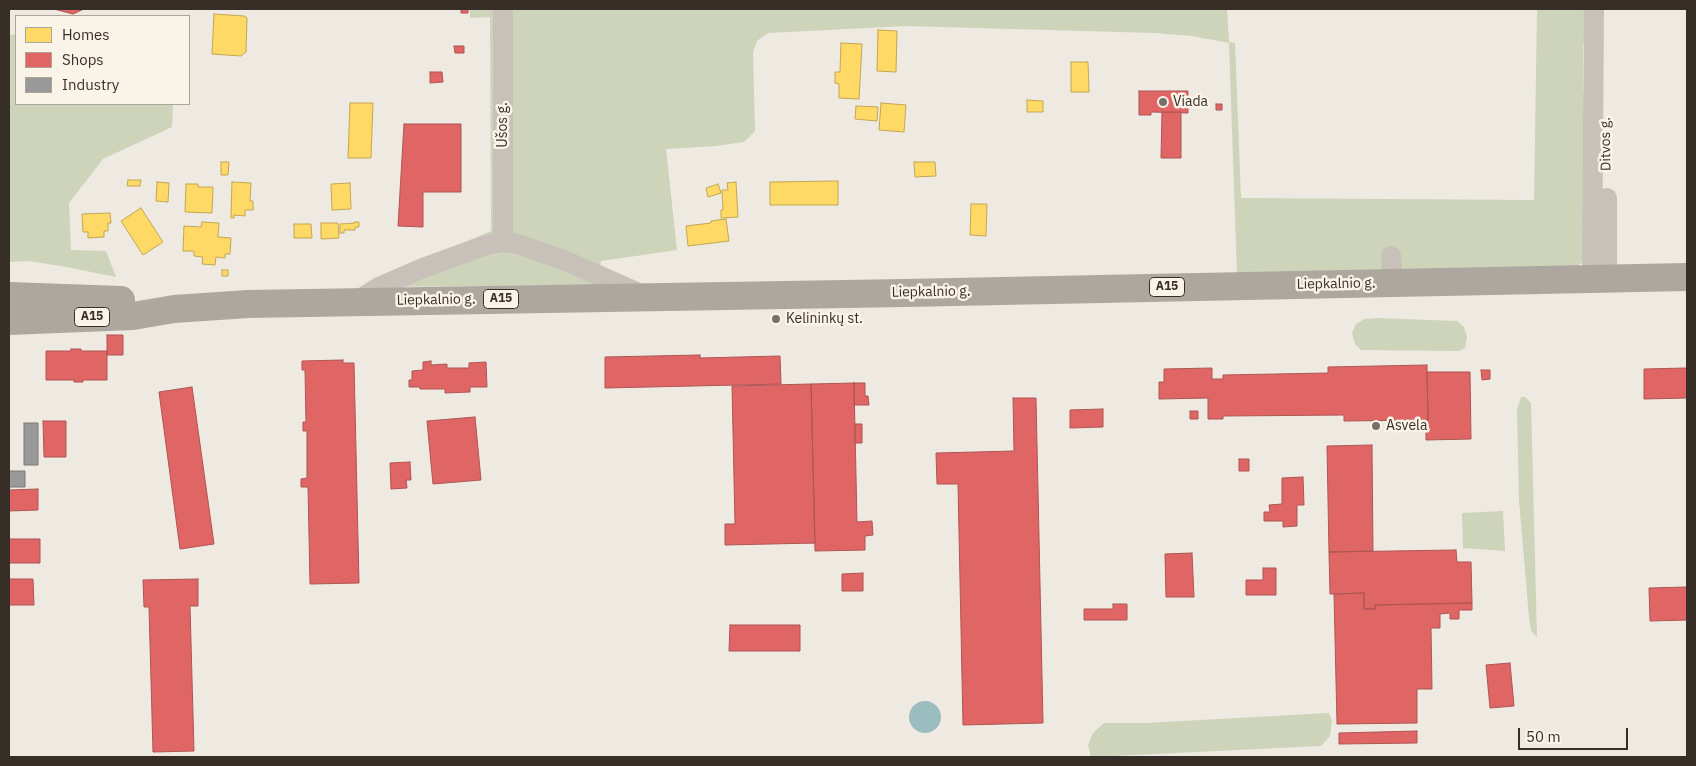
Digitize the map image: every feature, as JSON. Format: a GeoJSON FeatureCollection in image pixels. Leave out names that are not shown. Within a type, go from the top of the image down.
{"type":"FeatureCollection","features":[{"type":"Feature","properties":{"kind":"highway","name":"Liepkalnio g."},"geometry":{"type":"LineString","coordinates":[[9,321],[133,316],[174,309],[248,304],[1687,277]]}},
{"type":"Feature","properties":{"kind":"highway","name":"Liepkalnio g."},"geometry":{"type":"LineString","coordinates":[[9,296],[133,301],[174,309]]}},
{"type":"Feature","properties":{"kind":"street","name":"Ušos g."},"geometry":{"type":"LineString","coordinates":[[503,9],[503,242]]}},
{"type":"Feature","properties":{"kind":"street"},"geometry":{"type":"LineString","coordinates":[[1594,9],[1600,279]]}},
{"type":"Feature","properties":{"kind":"street","name":"Ditvos g."},"geometry":{"type":"LineString","coordinates":[[1600,279],[1607,9]]}},
{"type":"Feature","properties":{"kind":"street"},"geometry":{"type":"LineString","coordinates":[[355,302],[379,287],[423,268],[486,245],[503,242],[518,244],[566,261],[647,297]]}},
{"type":"Feature","properties":{"kind":"street"},"geometry":{"type":"LineString","coordinates":[[1391,256],[1393,283]]}},
{"type":"Feature","properties":{"kind":"green space"},"geometry":{"type":"Polygon","coordinates":[[[470,9],[1227,9],[1229,42],[1235,43],[1241,198],[1534,200],[1537,9],[1589,9],[1583,46],[1583,91],[1590,124],[1583,262],[1577,266],[1237,275],[1229,43],[1192,36],[1155,33],[905,26],[768,33],[757,41],[753,53],[755,131],[744,142],[666,149],[677,250],[601,261],[596,285],[384,287],[385,277],[491,231],[490,17],[470,18],[470,9]]]}},
{"type":"Feature","properties":{"kind":"green space"},"geometry":{"type":"Polygon","coordinates":[[[15,34],[15,105],[173,105],[172,127],[103,159],[69,203],[71,250],[106,251],[116,277],[28,261],[9,262],[9,35],[15,34]]]}},
{"type":"Feature","properties":{"kind":"green space"},"geometry":{"type":"Polygon","coordinates":[[[1364,319],[1457,321],[1464,327],[1467,337],[1465,348],[1459,351],[1361,350],[1355,344],[1352,333],[1356,324],[1364,319]]]}},
{"type":"Feature","properties":{"kind":"green space"},"geometry":{"type":"Polygon","coordinates":[[[1521,397],[1525,397],[1531,403],[1537,638],[1531,630],[1529,617],[1519,500],[1517,410],[1521,397]]]}},
{"type":"Feature","properties":{"kind":"green space"},"geometry":{"type":"Polygon","coordinates":[[[1503,511],[1505,551],[1463,548],[1462,513],[1503,511]]]}},
{"type":"Feature","properties":{"kind":"green space"},"geometry":{"type":"Polygon","coordinates":[[[1329,713],[1332,721],[1330,736],[1321,746],[1091,757],[1088,745],[1093,733],[1104,723],[1146,723],[1329,713]]]}},
{"type":"Feature","properties":{"kind":"water"},"geometry":{"type":"Polygon","coordinates":[[[925,701],[931,702],[936,706],[940,711],[940,723],[936,728],[931,732],[925,733],[919,732],[914,728],[910,723],[909,717],[910,711],[914,706],[919,702],[925,701]]]}},
{"type":"Feature","properties":{"kind":"building: Homes"},"geometry":{"type":"Polygon","coordinates":[[[214,14],[244,16],[247,18],[246,52],[241,56],[212,54],[214,14]]]}},
{"type":"Feature","properties":{"kind":"building: Homes"},"geometry":{"type":"Polygon","coordinates":[[[878,30],[897,31],[896,72],[877,71],[878,30]]]}},
{"type":"Feature","properties":{"kind":"building: Homes"},"geometry":{"type":"Polygon","coordinates":[[[841,43],[862,44],[859,99],[839,98],[839,84],[835,83],[835,72],[840,72],[841,43]]]}},
{"type":"Feature","properties":{"kind":"building: Homes"},"geometry":{"type":"Polygon","coordinates":[[[1071,62],[1088,62],[1089,92],[1071,92],[1071,62]]]}},
{"type":"Feature","properties":{"kind":"building: Homes"},"geometry":{"type":"Polygon","coordinates":[[[1027,100],[1043,101],[1043,112],[1027,112],[1027,100]]]}},
{"type":"Feature","properties":{"kind":"building: Homes"},"geometry":{"type":"Polygon","coordinates":[[[350,103],[373,103],[371,158],[348,158],[350,103]]]}},
{"type":"Feature","properties":{"kind":"building: Homes"},"geometry":{"type":"Polygon","coordinates":[[[881,103],[906,105],[904,132],[879,130],[881,103]]]}},
{"type":"Feature","properties":{"kind":"building: Homes"},"geometry":{"type":"Polygon","coordinates":[[[856,106],[878,107],[877,121],[855,119],[856,106]]]}},
{"type":"Feature","properties":{"kind":"building: Homes"},"geometry":{"type":"Polygon","coordinates":[[[221,162],[229,162],[228,175],[221,175],[221,162]]]}},
{"type":"Feature","properties":{"kind":"building: Homes"},"geometry":{"type":"Polygon","coordinates":[[[914,162],[935,162],[936,176],[915,177],[914,162]]]}},
{"type":"Feature","properties":{"kind":"building: Homes"},"geometry":{"type":"Polygon","coordinates":[[[128,180],[141,180],[140,186],[127,186],[128,180]]]}},
{"type":"Feature","properties":{"kind":"building: Homes"},"geometry":{"type":"Polygon","coordinates":[[[838,181],[838,205],[770,205],[770,182],[838,181]]]}},
{"type":"Feature","properties":{"kind":"building: Homes"},"geometry":{"type":"Polygon","coordinates":[[[157,182],[169,183],[168,202],[156,201],[157,182]]]}},
{"type":"Feature","properties":{"kind":"building: Homes"},"geometry":{"type":"Polygon","coordinates":[[[232,182],[251,183],[250,201],[253,201],[253,210],[245,210],[245,216],[234,215],[234,218],[231,218],[232,182]]]}},
{"type":"Feature","properties":{"kind":"building: Homes"},"geometry":{"type":"Polygon","coordinates":[[[736,182],[738,217],[721,218],[721,210],[723,210],[722,190],[728,190],[727,183],[736,182]]]}},
{"type":"Feature","properties":{"kind":"building: Homes"},"geometry":{"type":"Polygon","coordinates":[[[350,183],[351,209],[332,210],[331,184],[350,183]]]}},
{"type":"Feature","properties":{"kind":"building: Homes"},"geometry":{"type":"Polygon","coordinates":[[[186,184],[198,184],[198,187],[213,187],[212,213],[185,212],[186,184]]]}},
{"type":"Feature","properties":{"kind":"building: Homes"},"geometry":{"type":"Polygon","coordinates":[[[718,184],[721,193],[708,197],[706,188],[718,184]]]}},
{"type":"Feature","properties":{"kind":"building: Homes"},"geometry":{"type":"Polygon","coordinates":[[[971,204],[987,204],[986,236],[970,235],[971,204]]]}},
{"type":"Feature","properties":{"kind":"building: Homes"},"geometry":{"type":"Polygon","coordinates":[[[141,208],[163,242],[143,255],[121,221],[141,208]]]}},
{"type":"Feature","properties":{"kind":"building: Homes"},"geometry":{"type":"Polygon","coordinates":[[[110,213],[111,223],[108,223],[108,231],[104,231],[104,237],[88,238],[88,232],[83,232],[82,214],[110,213]]]}},
{"type":"Feature","properties":{"kind":"building: Homes"},"geometry":{"type":"Polygon","coordinates":[[[726,219],[729,241],[688,246],[686,226],[726,219]]]}},
{"type":"Feature","properties":{"kind":"building: Homes"},"geometry":{"type":"Polygon","coordinates":[[[202,222],[219,223],[218,237],[231,238],[230,254],[225,254],[225,258],[216,257],[215,265],[202,264],[203,257],[194,256],[194,251],[183,251],[184,226],[201,227],[202,222]]]}},
{"type":"Feature","properties":{"kind":"building: Homes"},"geometry":{"type":"Polygon","coordinates":[[[359,222],[359,227],[355,227],[355,230],[344,230],[344,233],[340,233],[340,224],[359,222]]]}},
{"type":"Feature","properties":{"kind":"building: Homes"},"geometry":{"type":"Polygon","coordinates":[[[321,223],[338,223],[339,238],[321,239],[321,223]]]}},
{"type":"Feature","properties":{"kind":"building: Homes"},"geometry":{"type":"Polygon","coordinates":[[[294,224],[311,224],[312,238],[294,238],[294,224]]]}},
{"type":"Feature","properties":{"kind":"building: Homes"},"geometry":{"type":"Polygon","coordinates":[[[222,270],[228,270],[228,276],[222,276],[222,270]]]}},
{"type":"Feature","properties":{"kind":"building: Shops"},"geometry":{"type":"Polygon","coordinates":[[[54,9],[84,9],[73,14],[54,9]]]}},
{"type":"Feature","properties":{"kind":"building: Shops"},"geometry":{"type":"Polygon","coordinates":[[[461,9],[468,9],[468,13],[461,13],[461,9]]]}},
{"type":"Feature","properties":{"kind":"building: Shops"},"geometry":{"type":"Polygon","coordinates":[[[454,46],[464,46],[464,53],[455,53],[454,46]]]}},
{"type":"Feature","properties":{"kind":"building: Shops"},"geometry":{"type":"Polygon","coordinates":[[[430,72],[442,72],[443,82],[430,83],[430,72]]]}},
{"type":"Feature","properties":{"kind":"building: Shops","name":"Viada"},"geometry":{"type":"Polygon","coordinates":[[[1139,91],[1188,91],[1188,113],[1151,112],[1151,115],[1139,115],[1139,91]]]}},
{"type":"Feature","properties":{"kind":"building: Shops"},"geometry":{"type":"Polygon","coordinates":[[[1216,104],[1222,104],[1222,110],[1216,110],[1216,104]]]}},
{"type":"Feature","properties":{"kind":"building: Shops"},"geometry":{"type":"Polygon","coordinates":[[[1162,112],[1181,112],[1181,158],[1161,158],[1162,112]]]}},
{"type":"Feature","properties":{"kind":"building: Shops"},"geometry":{"type":"Polygon","coordinates":[[[404,124],[461,124],[461,192],[423,192],[423,227],[398,226],[404,124]]]}},
{"type":"Feature","properties":{"kind":"building: Shops"},"geometry":{"type":"Polygon","coordinates":[[[107,335],[123,335],[123,355],[107,355],[107,335]]]}},
{"type":"Feature","properties":{"kind":"building: Shops"},"geometry":{"type":"Polygon","coordinates":[[[71,349],[107,351],[107,380],[74,382],[74,380],[46,380],[46,351],[71,351],[71,349]]]}},
{"type":"Feature","properties":{"kind":"building: Shops"},"geometry":{"type":"Polygon","coordinates":[[[700,355],[700,358],[780,356],[781,384],[605,388],[605,357],[700,355]]]}},
{"type":"Feature","properties":{"kind":"building: Shops"},"geometry":{"type":"Polygon","coordinates":[[[343,360],[343,363],[354,363],[359,583],[310,584],[308,487],[301,487],[301,479],[307,478],[307,431],[303,431],[303,422],[306,422],[305,370],[302,370],[302,361],[343,360]]]}},
{"type":"Feature","properties":{"kind":"building: Shops"},"geometry":{"type":"Polygon","coordinates":[[[431,361],[431,365],[447,364],[447,368],[469,368],[469,363],[486,362],[487,387],[470,387],[470,392],[445,393],[445,389],[409,387],[409,380],[412,380],[412,371],[423,370],[423,362],[431,361]]]}},
{"type":"Feature","properties":{"kind":"building: Shops"},"geometry":{"type":"Polygon","coordinates":[[[1427,365],[1428,420],[1344,421],[1344,415],[1223,416],[1223,419],[1208,419],[1208,398],[1159,399],[1159,382],[1164,382],[1164,369],[1212,368],[1212,379],[1223,379],[1223,375],[1328,373],[1328,367],[1427,365]]]}},
{"type":"Feature","properties":{"kind":"building: Shops"},"geometry":{"type":"Polygon","coordinates":[[[1687,368],[1687,398],[1644,399],[1644,369],[1687,368]]]}},
{"type":"Feature","properties":{"kind":"building: Shops"},"geometry":{"type":"Polygon","coordinates":[[[1481,370],[1490,370],[1490,379],[1482,380],[1481,370]]]}},
{"type":"Feature","properties":{"kind":"building: Shops"},"geometry":{"type":"Polygon","coordinates":[[[1427,372],[1470,372],[1471,439],[1426,440],[1426,420],[1428,420],[1427,372]]]}},
{"type":"Feature","properties":{"kind":"building: Shops"},"geometry":{"type":"Polygon","coordinates":[[[854,383],[865,383],[865,396],[868,396],[869,405],[854,405],[854,383]]]}},
{"type":"Feature","properties":{"kind":"building: Shops"},"geometry":{"type":"Polygon","coordinates":[[[854,383],[857,522],[872,521],[873,535],[865,536],[865,550],[815,551],[811,384],[854,383]]]}},
{"type":"Feature","properties":{"kind":"building: Shops"},"geometry":{"type":"Polygon","coordinates":[[[811,384],[815,543],[725,545],[725,524],[735,524],[732,386],[811,384]]]}},
{"type":"Feature","properties":{"kind":"building: Shops"},"geometry":{"type":"Polygon","coordinates":[[[192,387],[214,544],[180,549],[159,392],[192,387]]]}},
{"type":"Feature","properties":{"kind":"building: Shops"},"geometry":{"type":"Polygon","coordinates":[[[1013,398],[1036,398],[1043,723],[963,725],[958,484],[937,484],[936,453],[1014,451],[1013,398]]]}},
{"type":"Feature","properties":{"kind":"building: Shops"},"geometry":{"type":"Polygon","coordinates":[[[1103,409],[1103,427],[1070,428],[1070,410],[1103,409]]]}},
{"type":"Feature","properties":{"kind":"building: Shops"},"geometry":{"type":"Polygon","coordinates":[[[1190,411],[1198,411],[1198,419],[1190,419],[1190,411]]]}},
{"type":"Feature","properties":{"kind":"building: Shops"},"geometry":{"type":"Polygon","coordinates":[[[475,417],[481,480],[433,484],[427,421],[475,417]]]}},
{"type":"Feature","properties":{"kind":"building: Shops"},"geometry":{"type":"Polygon","coordinates":[[[43,421],[66,421],[66,457],[44,457],[43,421]]]}},
{"type":"Feature","properties":{"kind":"building: Shops"},"geometry":{"type":"Polygon","coordinates":[[[855,424],[862,424],[862,443],[855,443],[855,424]]]}},
{"type":"Feature","properties":{"kind":"building: Shops"},"geometry":{"type":"Polygon","coordinates":[[[1372,445],[1373,551],[1329,552],[1327,446],[1372,445]]]}},
{"type":"Feature","properties":{"kind":"building: Shops"},"geometry":{"type":"Polygon","coordinates":[[[1239,459],[1249,459],[1249,471],[1239,471],[1239,459]]]}},
{"type":"Feature","properties":{"kind":"building: Shops"},"geometry":{"type":"Polygon","coordinates":[[[410,462],[411,480],[406,480],[407,488],[391,489],[390,463],[410,462]]]}},
{"type":"Feature","properties":{"kind":"building: Shops"},"geometry":{"type":"Polygon","coordinates":[[[1303,477],[1304,505],[1297,505],[1297,526],[1283,527],[1283,521],[1264,521],[1264,512],[1270,512],[1269,505],[1282,504],[1282,478],[1303,477]]]}},
{"type":"Feature","properties":{"kind":"building: Shops"},"geometry":{"type":"Polygon","coordinates":[[[38,489],[38,510],[9,511],[9,490],[38,489]]]}},
{"type":"Feature","properties":{"kind":"building: Shops"},"geometry":{"type":"Polygon","coordinates":[[[9,539],[40,539],[40,563],[9,563],[9,539]]]}},
{"type":"Feature","properties":{"kind":"building: Shops"},"geometry":{"type":"Polygon","coordinates":[[[1456,550],[1457,562],[1471,562],[1472,603],[1375,605],[1375,609],[1364,609],[1364,593],[1330,594],[1329,552],[1456,550]]]}},
{"type":"Feature","properties":{"kind":"building: Shops"},"geometry":{"type":"Polygon","coordinates":[[[1192,553],[1194,597],[1166,597],[1165,554],[1192,553]]]}},
{"type":"Feature","properties":{"kind":"building: Shops"},"geometry":{"type":"Polygon","coordinates":[[[1263,568],[1276,568],[1276,595],[1246,595],[1246,580],[1263,580],[1263,568]]]}},
{"type":"Feature","properties":{"kind":"building: Shops"},"geometry":{"type":"Polygon","coordinates":[[[863,573],[863,591],[842,591],[842,574],[863,573]]]}},
{"type":"Feature","properties":{"kind":"building: Shops"},"geometry":{"type":"Polygon","coordinates":[[[9,579],[33,579],[34,605],[9,605],[9,579]]]}},
{"type":"Feature","properties":{"kind":"building: Shops"},"geometry":{"type":"Polygon","coordinates":[[[198,579],[198,606],[190,606],[194,751],[153,752],[149,607],[144,607],[143,580],[198,579]]]}},
{"type":"Feature","properties":{"kind":"building: Shops"},"geometry":{"type":"Polygon","coordinates":[[[1687,587],[1687,620],[1650,621],[1649,588],[1687,587]]]}},
{"type":"Feature","properties":{"kind":"building: Shops"},"geometry":{"type":"Polygon","coordinates":[[[1364,593],[1364,609],[1375,609],[1375,605],[1472,603],[1472,610],[1459,610],[1459,619],[1450,619],[1450,613],[1440,614],[1440,628],[1431,628],[1432,689],[1417,689],[1417,723],[1337,724],[1334,594],[1364,593]]]}},
{"type":"Feature","properties":{"kind":"building: Shops"},"geometry":{"type":"Polygon","coordinates":[[[1113,604],[1127,604],[1127,620],[1084,620],[1084,609],[1113,609],[1113,604]]]}},
{"type":"Feature","properties":{"kind":"building: Shops"},"geometry":{"type":"Polygon","coordinates":[[[730,625],[800,625],[800,651],[729,651],[730,625]]]}},
{"type":"Feature","properties":{"kind":"building: Shops"},"geometry":{"type":"Polygon","coordinates":[[[1510,663],[1514,706],[1490,708],[1486,665],[1510,663]]]}},
{"type":"Feature","properties":{"kind":"building: Shops"},"geometry":{"type":"Polygon","coordinates":[[[1417,731],[1417,743],[1339,744],[1339,733],[1417,731]]]}},
{"type":"Feature","properties":{"kind":"building: Industry"},"geometry":{"type":"Polygon","coordinates":[[[24,423],[38,423],[38,465],[24,465],[24,423]]]}},
{"type":"Feature","properties":{"kind":"building: Industry"},"geometry":{"type":"Polygon","coordinates":[[[9,471],[25,471],[25,487],[9,487],[9,471]]]}},
{"type":"Feature","properties":{"kind":"place","name":"Viada"},"geometry":{"type":"Point","coordinates":[1163,102]}},
{"type":"Feature","properties":{"kind":"place","name":"Kelininkų st."},"geometry":{"type":"Point","coordinates":[776,319]}},
{"type":"Feature","properties":{"kind":"place","name":"Asvela"},"geometry":{"type":"Point","coordinates":[1376,426]}}]}
